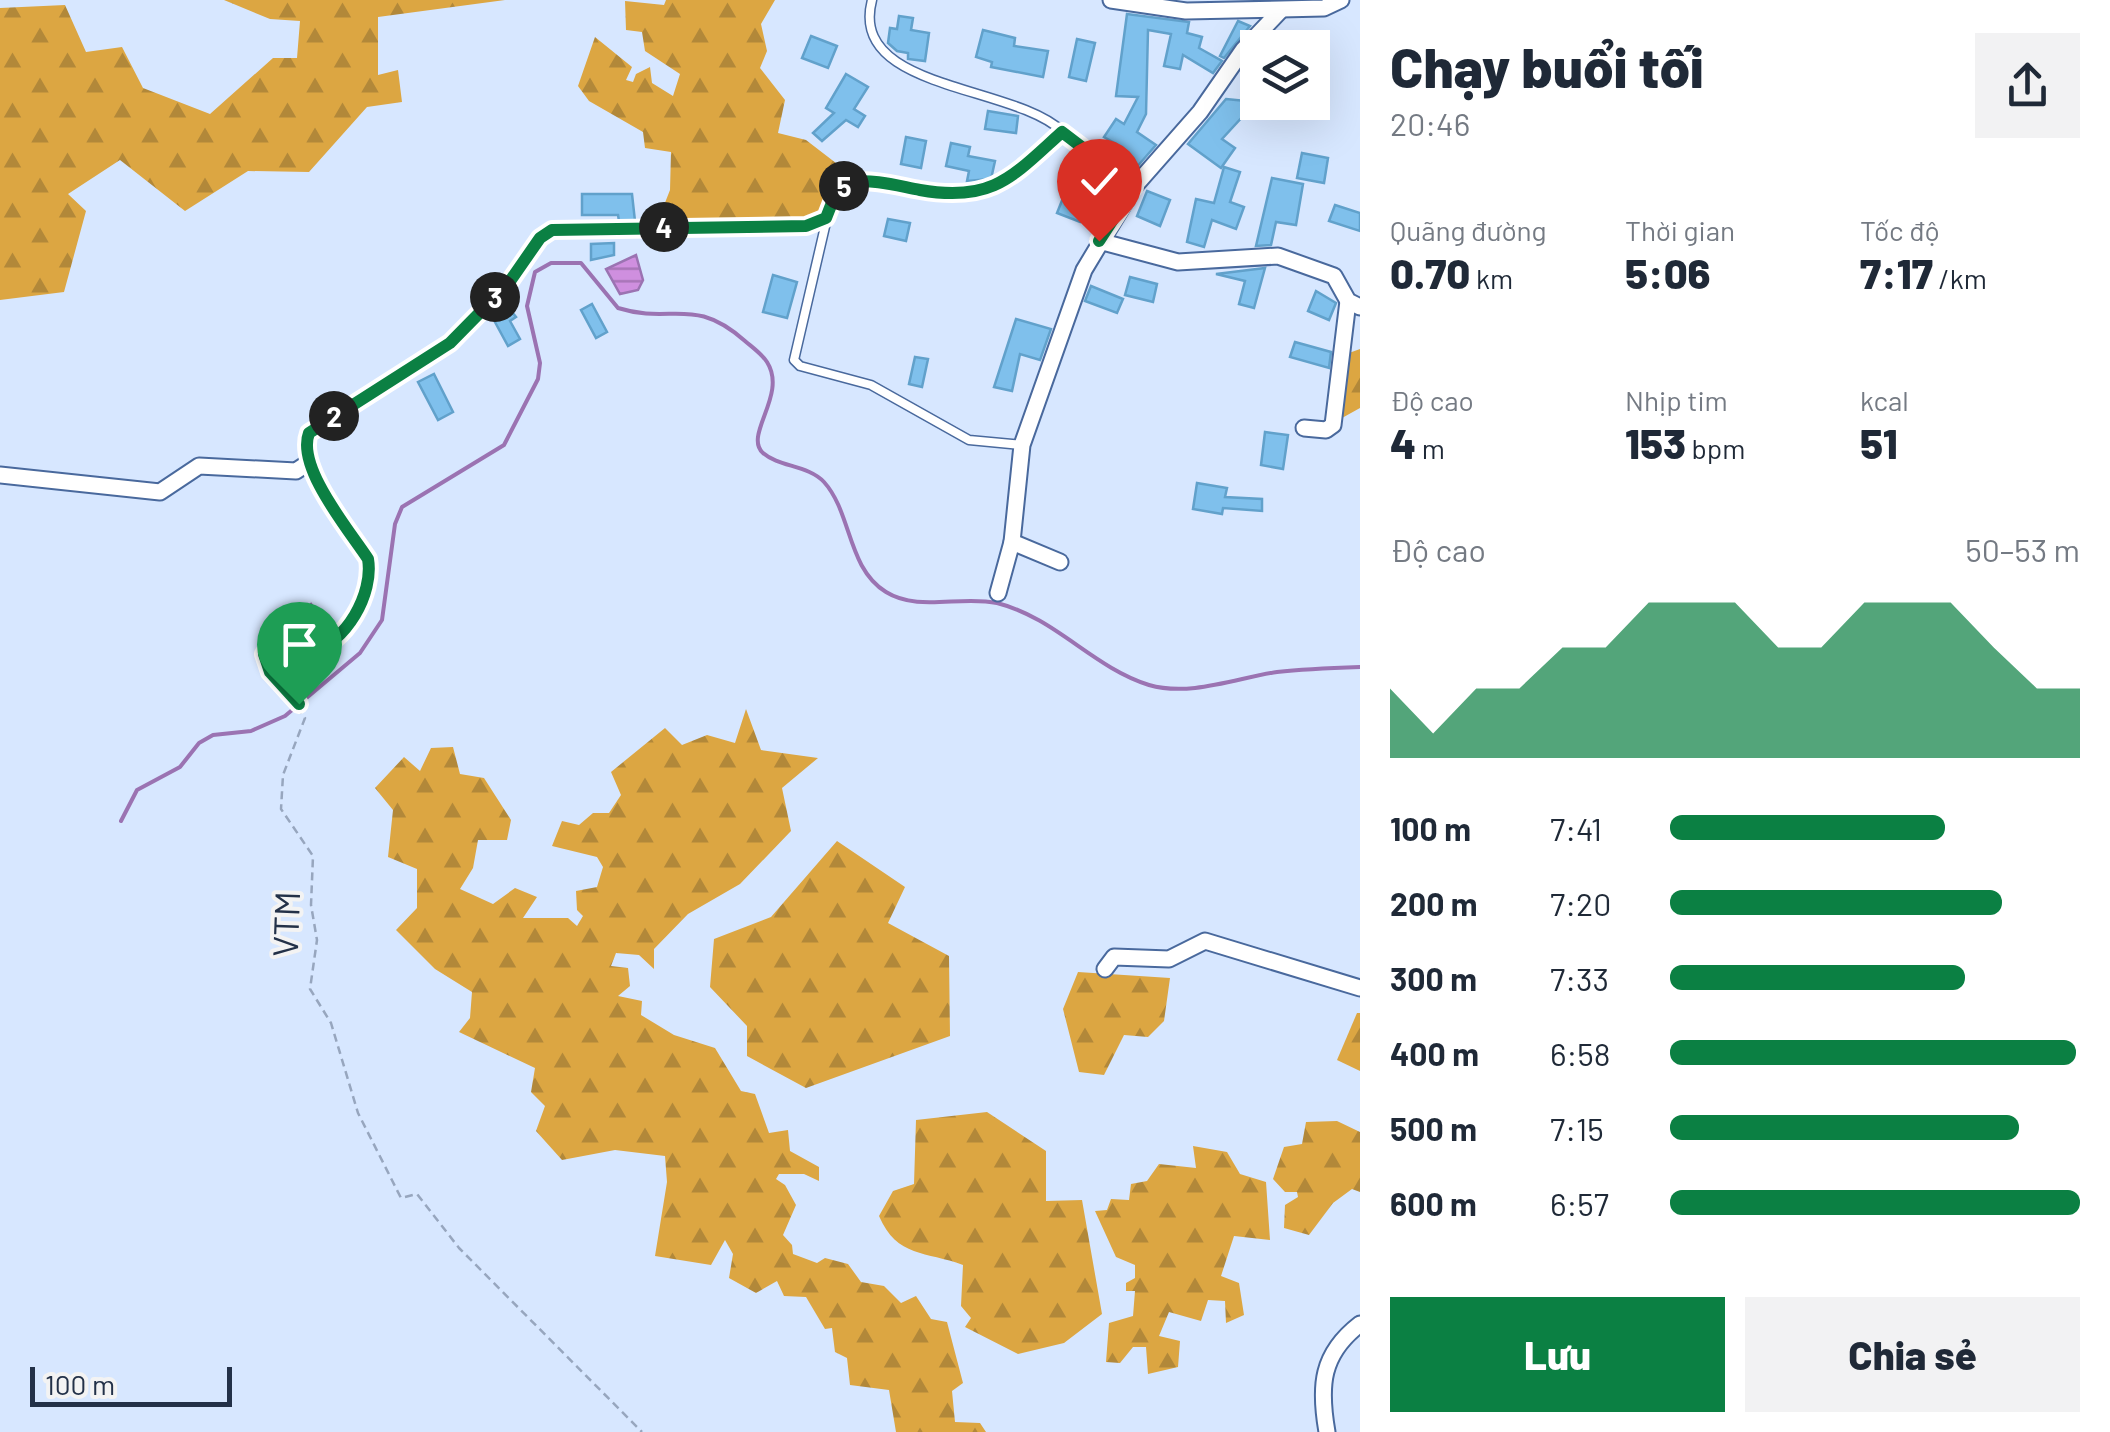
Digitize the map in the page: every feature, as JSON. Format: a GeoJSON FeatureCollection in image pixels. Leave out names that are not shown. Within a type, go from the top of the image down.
{"type":"FeatureCollection","features":[{"type":"Feature","properties":{"kind":"street"},"geometry":{"type":"LineString","coordinates":[[1111,0],[1186,11],[1324,8],[1341,0]]}},
{"type":"Feature","properties":{"kind":"street"},"geometry":{"type":"LineString","coordinates":[[998,593],[1012,542],[1022,445],[1063,320],[1099,241],[1134,187],[1280,11]]}},
{"type":"Feature","properties":{"kind":"street"},"geometry":{"type":"LineString","coordinates":[[1099,241],[1178,262],[1278,256],[1334,276],[1354,304],[1333,425],[1326,430],[1304,428]]}},
{"type":"Feature","properties":{"kind":"street"},"geometry":{"type":"LineString","coordinates":[[0,475],[160,492],[199,466],[296,471],[308,464]]}},
{"type":"Feature","properties":{"kind":"street"},"geometry":{"type":"LineString","coordinates":[[1012,542],[1060,562]]}},
{"type":"Feature","properties":{"kind":"street"},"geometry":{"type":"LineString","coordinates":[[1105,968],[1114,957],[1169,960],[1205,941],[1360,988]]}},
{"type":"Feature","properties":{"kind":"street"},"geometry":{"type":"LineString","coordinates":[[1327,1432],[1321,1393],[1326,1362],[1340,1339],[1360,1324]]}},
{"type":"Feature","properties":{"kind":"lane"},"geometry":{"type":"LineString","coordinates":[[872,0],[868,15],[871,35],[885,58],[908,70],[1028,107],[1134,187]]}},
{"type":"Feature","properties":{"kind":"lane"},"geometry":{"type":"LineString","coordinates":[[1022,445],[968,440],[870,385],[800,366],[794,360],[826,218],[835,195],[851,182],[938,194],[988,190],[1024,170],[1062,132]]}},
{"type":"Feature","properties":{"kind":"lane"},"geometry":{"type":"LineString","coordinates":[[308,464],[305,444],[309,433],[450,343],[508,284],[540,238],[552,230],[796,227],[826,218]]}},
{"type":"Feature","properties":{"kind":"path","name":"VTM"},"geometry":{"type":"LineString","coordinates":[[308,464],[368,559],[370,570],[356,614],[331,642],[306,653],[264,654],[264,663],[305,718],[282,775],[281,808],[313,856],[312,905],[317,940],[310,989],[330,1023],[358,1113],[402,1198],[417,1194],[459,1248],[642,1432]]}},
{"type":"Feature","properties":{"kind":"green space"},"geometry":{"type":"Polygon","coordinates":[[[224,0],[505,0],[378,17],[378,75],[398,70],[402,102],[367,107],[309,172],[248,171],[185,211],[120,160],[68,194],[86,211],[64,292],[0,300],[0,8],[65,5],[86,52],[122,47],[143,88],[210,114],[273,58],[297,58],[300,21],[270,19],[224,0]]]}},
{"type":"Feature","properties":{"kind":"green space"},"geometry":{"type":"Polygon","coordinates":[[[666,0],[775,0],[761,24],[767,51],[760,68],[785,100],[778,133],[806,140],[845,170],[822,211],[801,220],[659,218],[670,190],[671,152],[645,148],[643,132],[589,101],[578,86],[595,37],[632,67],[626,80],[633,82],[636,74],[650,67],[652,83],[673,96],[680,74],[645,51],[642,32],[626,30],[625,1],[664,5],[666,0]]]}},
{"type":"Feature","properties":{"kind":"green space"},"geometry":{"type":"Polygon","coordinates":[[[1360,349],[1360,408],[1342,418],[1349,353],[1360,349]]]}},
{"type":"Feature","properties":{"kind":"green space"},"geometry":{"type":"Polygon","coordinates":[[[746,709],[761,750],[818,758],[782,788],[791,831],[740,884],[688,914],[654,949],[654,969],[639,955],[616,953],[611,966],[628,968],[630,986],[618,996],[642,1001],[641,1015],[674,1035],[715,1048],[741,1091],[755,1094],[769,1133],[788,1130],[790,1151],[819,1167],[819,1181],[804,1174],[779,1174],[776,1179],[785,1185],[796,1205],[783,1235],[792,1245],[793,1254],[817,1263],[825,1258],[848,1264],[861,1282],[884,1286],[901,1303],[916,1296],[931,1319],[947,1322],[963,1383],[952,1391],[955,1422],[980,1423],[986,1432],[896,1432],[889,1390],[850,1385],[847,1358],[835,1352],[832,1328],[825,1329],[806,1297],[784,1296],[777,1281],[756,1293],[729,1278],[733,1254],[725,1240],[711,1265],[655,1256],[667,1182],[665,1156],[615,1150],[562,1160],[536,1131],[545,1106],[531,1092],[535,1068],[459,1032],[470,1018],[472,992],[435,969],[396,930],[417,908],[417,869],[388,857],[393,810],[375,788],[404,757],[420,771],[431,748],[453,747],[460,774],[484,778],[511,820],[507,840],[478,840],[473,868],[460,889],[493,904],[515,888],[537,897],[523,918],[568,918],[577,926],[583,916],[577,910],[576,891],[597,887],[603,867],[597,857],[552,846],[562,821],[579,825],[593,813],[609,813],[621,795],[611,772],[665,728],[682,745],[707,735],[735,743],[746,709]]]}},
{"type":"Feature","properties":{"kind":"green space"},"geometry":{"type":"Polygon","coordinates":[[[837,841],[905,887],[888,923],[949,956],[950,1036],[806,1088],[747,1056],[747,1026],[710,987],[714,939],[771,917],[837,841]]]}},
{"type":"Feature","properties":{"kind":"green space"},"geometry":{"type":"Polygon","coordinates":[[[1078,972],[1170,978],[1164,1021],[1148,1037],[1124,1035],[1104,1075],[1079,1072],[1063,1009],[1078,972]]]}},
{"type":"Feature","properties":{"kind":"green space"},"geometry":{"type":"Polygon","coordinates":[[[1360,1013],[1360,1071],[1337,1060],[1360,1013]]]}},
{"type":"Feature","properties":{"kind":"green space"},"geometry":{"type":"Polygon","coordinates":[[[987,1112],[1046,1151],[1046,1201],[1082,1200],[1102,1314],[1064,1343],[1018,1354],[965,1327],[971,1318],[961,1306],[963,1265],[904,1246],[886,1230],[879,1216],[893,1191],[914,1184],[916,1120],[987,1112]]]}},
{"type":"Feature","properties":{"kind":"green space"},"geometry":{"type":"Polygon","coordinates":[[[1337,1121],[1360,1132],[1360,1192],[1352,1189],[1333,1203],[1309,1235],[1284,1228],[1285,1205],[1298,1197],[1297,1192],[1285,1192],[1273,1179],[1284,1147],[1302,1144],[1306,1122],[1337,1121]]]}},
{"type":"Feature","properties":{"kind":"green space"},"geometry":{"type":"Polygon","coordinates":[[[1193,1146],[1227,1152],[1240,1174],[1266,1182],[1270,1240],[1234,1236],[1221,1276],[1239,1283],[1244,1315],[1226,1323],[1225,1301],[1208,1300],[1201,1321],[1169,1312],[1159,1336],[1180,1341],[1178,1367],[1148,1374],[1146,1347],[1133,1347],[1120,1363],[1106,1362],[1109,1323],[1133,1316],[1135,1291],[1126,1291],[1126,1283],[1135,1278],[1135,1265],[1116,1257],[1095,1211],[1107,1210],[1111,1199],[1129,1200],[1131,1184],[1147,1181],[1159,1164],[1196,1168],[1193,1146]]]}},
{"type":"Feature","properties":{"kind":"shaded area"},"geometry":{"type":"Polygon","coordinates":[[[636,255],[643,280],[638,290],[620,294],[606,269],[636,255]]]}},
{"type":"Feature","properties":{"kind":"shaded area"},"geometry":{"type":"Polygon","coordinates":[[[311,604],[325,623],[331,619],[339,631],[322,643],[300,613],[311,604]]]}},
{"type":"Feature","properties":{"kind":"building"},"geometry":{"type":"Polygon","coordinates":[[[1127,14],[1189,22],[1187,33],[1202,37],[1199,48],[1222,61],[1213,73],[1183,55],[1180,69],[1164,66],[1171,34],[1148,30],[1146,114],[1137,132],[1156,145],[1135,169],[1107,157],[1116,144],[1104,137],[1116,119],[1124,124],[1138,97],[1116,96],[1127,14]]]}},
{"type":"Feature","properties":{"kind":"building"},"geometry":{"type":"Polygon","coordinates":[[[899,16],[913,18],[911,30],[929,33],[925,61],[908,59],[908,53],[897,51],[888,43],[890,28],[897,29],[899,16]]]}},
{"type":"Feature","properties":{"kind":"building"},"geometry":{"type":"Polygon","coordinates":[[[1238,21],[1250,26],[1240,30],[1240,38],[1224,58],[1220,56],[1238,21]]]}},
{"type":"Feature","properties":{"kind":"building"},"geometry":{"type":"Polygon","coordinates":[[[983,30],[1015,38],[1014,46],[1048,51],[1043,77],[991,67],[992,62],[976,57],[983,30]]]}},
{"type":"Feature","properties":{"kind":"building"},"geometry":{"type":"Polygon","coordinates":[[[811,36],[837,46],[828,68],[802,58],[811,36]]]}},
{"type":"Feature","properties":{"kind":"building"},"geometry":{"type":"Polygon","coordinates":[[[1077,39],[1095,43],[1086,81],[1069,77],[1077,39]]]}},
{"type":"Feature","properties":{"kind":"building"},"geometry":{"type":"Polygon","coordinates":[[[846,74],[868,87],[854,109],[865,116],[858,127],[846,120],[822,141],[813,133],[834,113],[826,108],[846,74]]]}},
{"type":"Feature","properties":{"kind":"building"},"geometry":{"type":"Polygon","coordinates":[[[1226,99],[1240,100],[1240,119],[1222,139],[1235,148],[1221,168],[1188,144],[1226,99]]]}},
{"type":"Feature","properties":{"kind":"building"},"geometry":{"type":"Polygon","coordinates":[[[988,111],[1018,116],[1016,133],[985,129],[988,111]]]}},
{"type":"Feature","properties":{"kind":"building"},"geometry":{"type":"Polygon","coordinates":[[[906,137],[926,141],[921,168],[901,164],[906,137]]]}},
{"type":"Feature","properties":{"kind":"building"},"geometry":{"type":"Polygon","coordinates":[[[951,143],[970,147],[968,156],[995,161],[991,179],[967,181],[969,171],[946,166],[951,143]]]}},
{"type":"Feature","properties":{"kind":"building"},"geometry":{"type":"Polygon","coordinates":[[[1302,153],[1328,158],[1324,183],[1297,178],[1302,153]]]}},
{"type":"Feature","properties":{"kind":"building"},"geometry":{"type":"Polygon","coordinates":[[[1091,165],[1109,177],[1099,193],[1094,190],[1080,222],[1057,213],[1065,193],[1073,197],[1091,165]]]}},
{"type":"Feature","properties":{"kind":"building"},"geometry":{"type":"Polygon","coordinates":[[[1224,167],[1240,172],[1230,202],[1244,207],[1236,229],[1212,220],[1204,247],[1187,242],[1196,199],[1214,203],[1224,167]]]}},
{"type":"Feature","properties":{"kind":"building"},"geometry":{"type":"Polygon","coordinates":[[[1272,178],[1303,184],[1296,225],[1276,222],[1271,245],[1256,246],[1272,178]]]}},
{"type":"Feature","properties":{"kind":"building"},"geometry":{"type":"Polygon","coordinates":[[[1147,191],[1170,200],[1160,226],[1137,216],[1147,191]]]}},
{"type":"Feature","properties":{"kind":"building"},"geometry":{"type":"Polygon","coordinates":[[[582,194],[632,194],[635,221],[619,221],[618,215],[582,215],[582,194]]]}},
{"type":"Feature","properties":{"kind":"building"},"geometry":{"type":"Polygon","coordinates":[[[1335,205],[1360,213],[1360,231],[1329,221],[1335,205]]]}},
{"type":"Feature","properties":{"kind":"building"},"geometry":{"type":"Polygon","coordinates":[[[888,219],[910,223],[906,241],[884,236],[888,219]]]}},
{"type":"Feature","properties":{"kind":"building"},"geometry":{"type":"Polygon","coordinates":[[[614,243],[614,255],[591,260],[591,244],[614,243]]]}},
{"type":"Feature","properties":{"kind":"building"},"geometry":{"type":"Polygon","coordinates":[[[1265,268],[1254,308],[1239,304],[1245,281],[1216,274],[1265,268]]]}},
{"type":"Feature","properties":{"kind":"building"},"geometry":{"type":"Polygon","coordinates":[[[773,275],[797,282],[787,318],[763,312],[773,275]]]}},
{"type":"Feature","properties":{"kind":"building"},"geometry":{"type":"Polygon","coordinates":[[[1130,277],[1157,284],[1153,302],[1125,295],[1130,277]]]}},
{"type":"Feature","properties":{"kind":"building"},"geometry":{"type":"Polygon","coordinates":[[[1091,286],[1123,299],[1117,313],[1085,301],[1091,286]]]}},
{"type":"Feature","properties":{"kind":"building"},"geometry":{"type":"Polygon","coordinates":[[[1316,291],[1336,303],[1329,320],[1308,311],[1316,291]]]}},
{"type":"Feature","properties":{"kind":"building"},"geometry":{"type":"Polygon","coordinates":[[[504,302],[516,317],[510,321],[520,339],[508,346],[489,311],[504,302]]]}},
{"type":"Feature","properties":{"kind":"building"},"geometry":{"type":"Polygon","coordinates":[[[592,304],[607,332],[596,338],[581,310],[592,304]]]}},
{"type":"Feature","properties":{"kind":"building"},"geometry":{"type":"Polygon","coordinates":[[[1016,319],[1051,329],[1040,360],[1020,354],[1012,391],[994,387],[1016,319]]]}},
{"type":"Feature","properties":{"kind":"building"},"geometry":{"type":"Polygon","coordinates":[[[1295,342],[1331,352],[1329,368],[1290,357],[1295,342]]]}},
{"type":"Feature","properties":{"kind":"building"},"geometry":{"type":"Polygon","coordinates":[[[915,357],[928,359],[922,387],[909,384],[915,357]]]}},
{"type":"Feature","properties":{"kind":"building"},"geometry":{"type":"Polygon","coordinates":[[[434,374],[453,412],[438,420],[418,382],[434,374]]]}},
{"type":"Feature","properties":{"kind":"building"},"geometry":{"type":"Polygon","coordinates":[[[1265,432],[1288,435],[1283,469],[1261,465],[1265,432]]]}},
{"type":"Feature","properties":{"kind":"building"},"geometry":{"type":"Polygon","coordinates":[[[1197,483],[1227,488],[1225,497],[1262,499],[1262,511],[1223,508],[1222,514],[1193,509],[1197,483]]]}},
{"type":"Feature","properties":{"kind":"waterway"},"geometry":{"type":"LineString","coordinates":[[121,821],[137,790],[180,767],[199,743],[213,735],[251,731],[285,716],[360,653],[382,620],[395,524],[402,507],[504,445],[538,379],[540,363],[527,306],[535,272],[551,263],[581,263],[618,308],[711,319],[760,353],[772,375],[772,388],[758,445],[770,458],[810,472],[824,482],[840,509],[864,569],[873,582],[898,598],[926,602],[983,601],[1018,610],[1110,667],[1165,688],[1197,688],[1277,672],[1360,667]]}},
{"type":"Feature","properties":{"kind":"route"},"geometry":{"type":"LineString","coordinates":[[299,704],[270,672],[264,654],[282,650],[306,653],[331,642],[356,614],[370,570],[368,559],[308,464],[305,444],[309,433],[450,343],[508,284],[540,238],[552,230],[806,226],[826,218],[835,195],[851,182],[862,180],[938,194],[988,190],[1024,170],[1062,132],[1134,187],[1099,241]]}}]}
